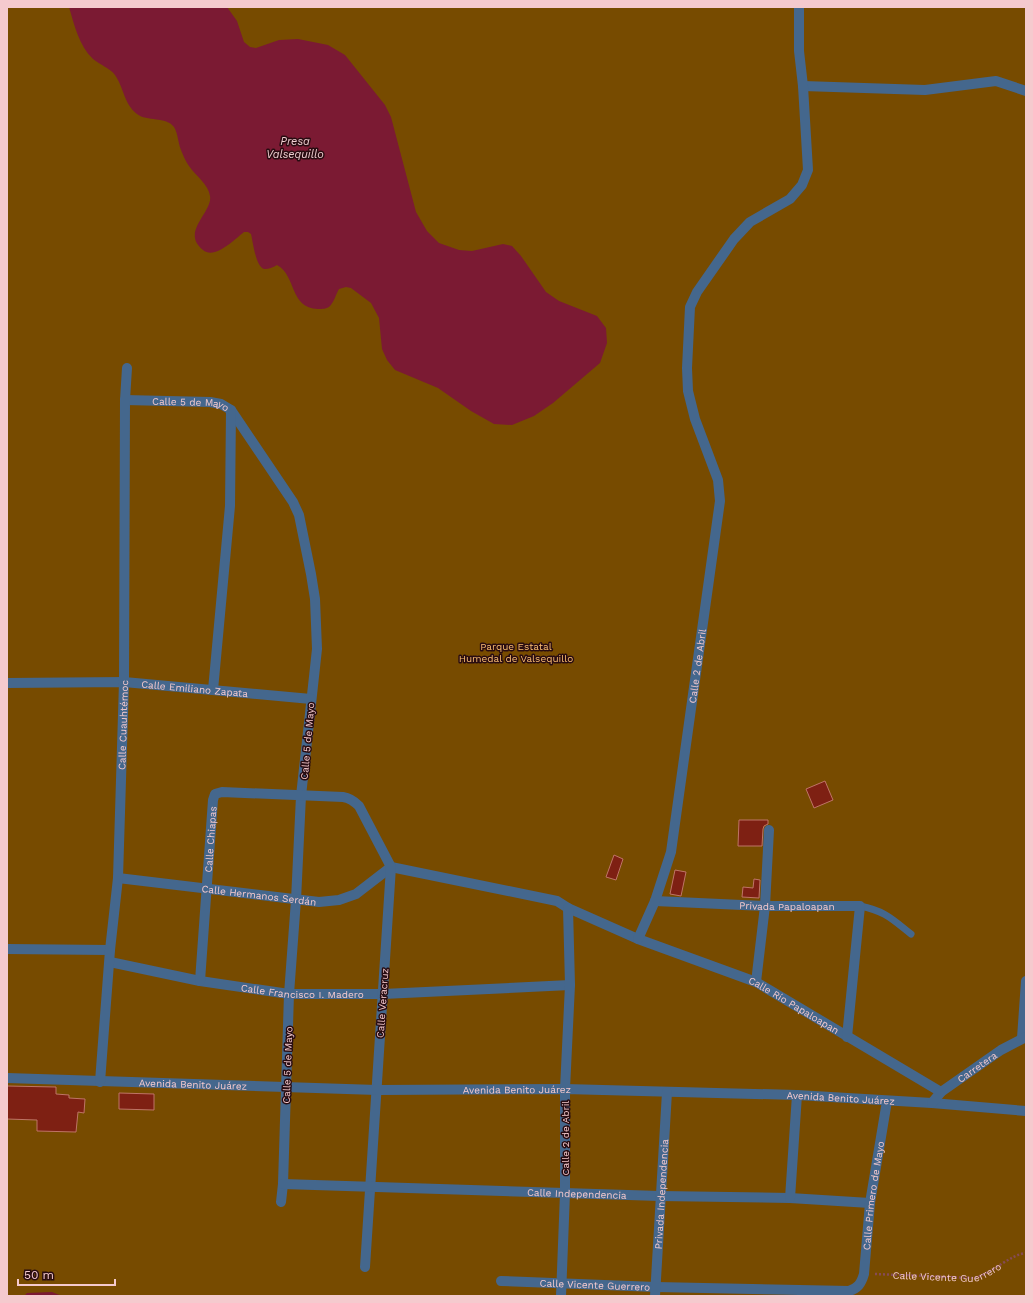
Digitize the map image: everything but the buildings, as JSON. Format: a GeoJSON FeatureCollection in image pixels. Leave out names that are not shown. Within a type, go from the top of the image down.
{"type":"FeatureCollection","features":[{"type":"Feature","properties":{"kind":"street","name":"Calle 2 de Abril"},"geometry":{"type":"LineString","coordinates":[[638,939],[655,901],[671,852],[720,501],[718,480],[695,419],[688,391],[687,368],[690,307],[696,292],[734,240],[750,222],[790,199],[802,185],[808,170],[803,86],[799,51],[799,7]]}},
{"type":"Feature","properties":{"kind":"street"},"geometry":{"type":"LineString","coordinates":[[803,86],[925,90],[996,81],[1026,91]]}},
{"type":"Feature","properties":{"kind":"street","name":"Calle Cuauhtémoc"},"geometry":{"type":"LineString","coordinates":[[100,1082],[110,950],[118,878],[124,682],[125,400],[128,368]]}},
{"type":"Feature","properties":{"kind":"street","name":"Calle 5 de Mayo"},"geometry":{"type":"LineString","coordinates":[[125,400],[210,402],[221,404],[231,410],[293,502],[299,514],[311,574],[315,599],[316,649],[310,699],[302,796],[289,994],[283,1184],[281,1202]]}},
{"type":"Feature","properties":{"kind":"street"},"geometry":{"type":"LineString","coordinates":[[212,690],[230,506],[231,410]]}},
{"type":"Feature","properties":{"kind":"street","name":"Calle Emiliano Zapata"},"geometry":{"type":"LineString","coordinates":[[7,683],[124,682],[310,699]]}},
{"type":"Feature","properties":{"kind":"street","name":"Calle Chiapas"},"geometry":{"type":"LineString","coordinates":[[200,981],[213,800],[215,794],[222,792],[302,796]]}},
{"type":"Feature","properties":{"kind":"street"},"geometry":{"type":"LineString","coordinates":[[302,796],[343,797],[355,801],[391,867]]}},
{"type":"Feature","properties":{"kind":"street"},"geometry":{"type":"LineString","coordinates":[[756,982],[765,906],[769,830]]}},
{"type":"Feature","properties":{"kind":"street","name":"Calle Hermanos Serdán"},"geometry":{"type":"LineString","coordinates":[[118,878],[319,902],[339,900],[356,894],[391,867]]}},
{"type":"Feature","properties":{"kind":"street","name":"Calle Río Papaloapan"},"geometry":{"type":"LineString","coordinates":[[391,867],[557,901],[568,908],[638,939],[756,982],[941,1092]]}},
{"type":"Feature","properties":{"kind":"street","name":"Calle Veracruz"},"geometry":{"type":"LineString","coordinates":[[365,1267],[391,867]]}},
{"type":"Feature","properties":{"kind":"street","name":"Privada Papaloapan"},"geometry":{"type":"LineString","coordinates":[[655,901],[765,906],[860,906]]}},
{"type":"Feature","properties":{"kind":"street"},"geometry":{"type":"LineString","coordinates":[[847,1037],[860,906]]}},
{"type":"Feature","properties":{"kind":"street","name":"Calle 2 de Abril"},"geometry":{"type":"LineString","coordinates":[[561,1296],[563,1284],[565,1193],[565,1089],[570,985],[568,908]]}},
{"type":"Feature","properties":{"kind":"street"},"geometry":{"type":"LineString","coordinates":[[7,949],[110,950]]}},
{"type":"Feature","properties":{"kind":"street","name":"Calle Francisco I. Madero"},"geometry":{"type":"LineString","coordinates":[[110,962],[200,981],[289,994],[383,994],[570,985]]}},
{"type":"Feature","properties":{"kind":"street"},"geometry":{"type":"LineString","coordinates":[[1024,1038],[1026,981]]}},
{"type":"Feature","properties":{"kind":"street","name":"Carretera"},"geometry":{"type":"LineString","coordinates":[[932,1103],[941,1092],[1001,1050],[1024,1038]]}},
{"type":"Feature","properties":{"kind":"street","name":"Avenida Benito Juárez"},"geometry":{"type":"LineString","coordinates":[[7,1078],[377,1090],[565,1089],[797,1095],[932,1103],[1026,1111]]}},
{"type":"Feature","properties":{"kind":"street","name":"Privada Independencia"},"geometry":{"type":"LineString","coordinates":[[655,1291],[667,1092]]}},
{"type":"Feature","properties":{"kind":"street"},"geometry":{"type":"LineString","coordinates":[[790,1198],[797,1095]]}},
{"type":"Feature","properties":{"kind":"street","name":"Calle Primero de Mayo"},"geometry":{"type":"LineString","coordinates":[[856,1288],[862,1283],[864,1274],[870,1203],[887,1101]]}},
{"type":"Feature","properties":{"kind":"street","name":"Calle Independencia"},"geometry":{"type":"LineString","coordinates":[[283,1184],[660,1196],[790,1198],[870,1203]]}},
{"type":"Feature","properties":{"kind":"street","name":"Calle Vicente Guerrero"},"geometry":{"type":"LineString","coordinates":[[501,1281],[655,1291],[848,1291],[856,1288]]}},
{"type":"Feature","properties":{"kind":"lane","name":"Privada Papaloapan"},"geometry":{"type":"LineString","coordinates":[[860,906],[874,909],[885,914],[911,934]]}},
{"type":"Feature","properties":{"kind":"path","name":"Calle Vicente Guerrero"},"geometry":{"type":"LineString","coordinates":[[864,1274],[974,1278],[983,1276],[1018,1255],[1026,1253]]}},
{"type":"Feature","properties":{"kind":"green space","name":"Parque Estatal Humedal de Valsequillo"},"geometry":{"type":"Polygon","coordinates":[[[7,7],[1026,7],[1026,1296],[7,1296],[7,7]]]}},
{"type":"Feature","properties":{"kind":"water","name":"Presa Valsequillo"},"geometry":{"type":"Polygon","coordinates":[[[69,7],[227,7],[237,21],[244,42],[250,47],[256,48],[279,40],[298,39],[328,45],[345,55],[385,105],[391,117],[416,212],[427,231],[439,243],[459,250],[472,251],[503,244],[512,246],[521,256],[546,292],[559,301],[597,316],[606,328],[607,343],[600,363],[553,403],[534,416],[512,425],[494,424],[471,411],[438,388],[395,370],[387,360],[382,349],[379,318],[371,303],[351,288],[346,287],[339,289],[333,302],[327,308],[318,309],[309,307],[302,303],[298,298],[288,276],[283,270],[277,265],[265,269],[259,265],[251,234],[248,232],[244,232],[219,251],[208,252],[203,250],[197,243],[195,236],[199,222],[210,202],[210,196],[207,188],[187,163],[174,127],[166,121],[141,116],[129,106],[115,75],[93,59],[84,48],[69,7]]]}},
{"type":"Feature","properties":{"kind":"water"},"geometry":{"type":"Polygon","coordinates":[[[52,1292],[62,1296],[24,1296],[27,1293],[52,1292]]]}}]}
